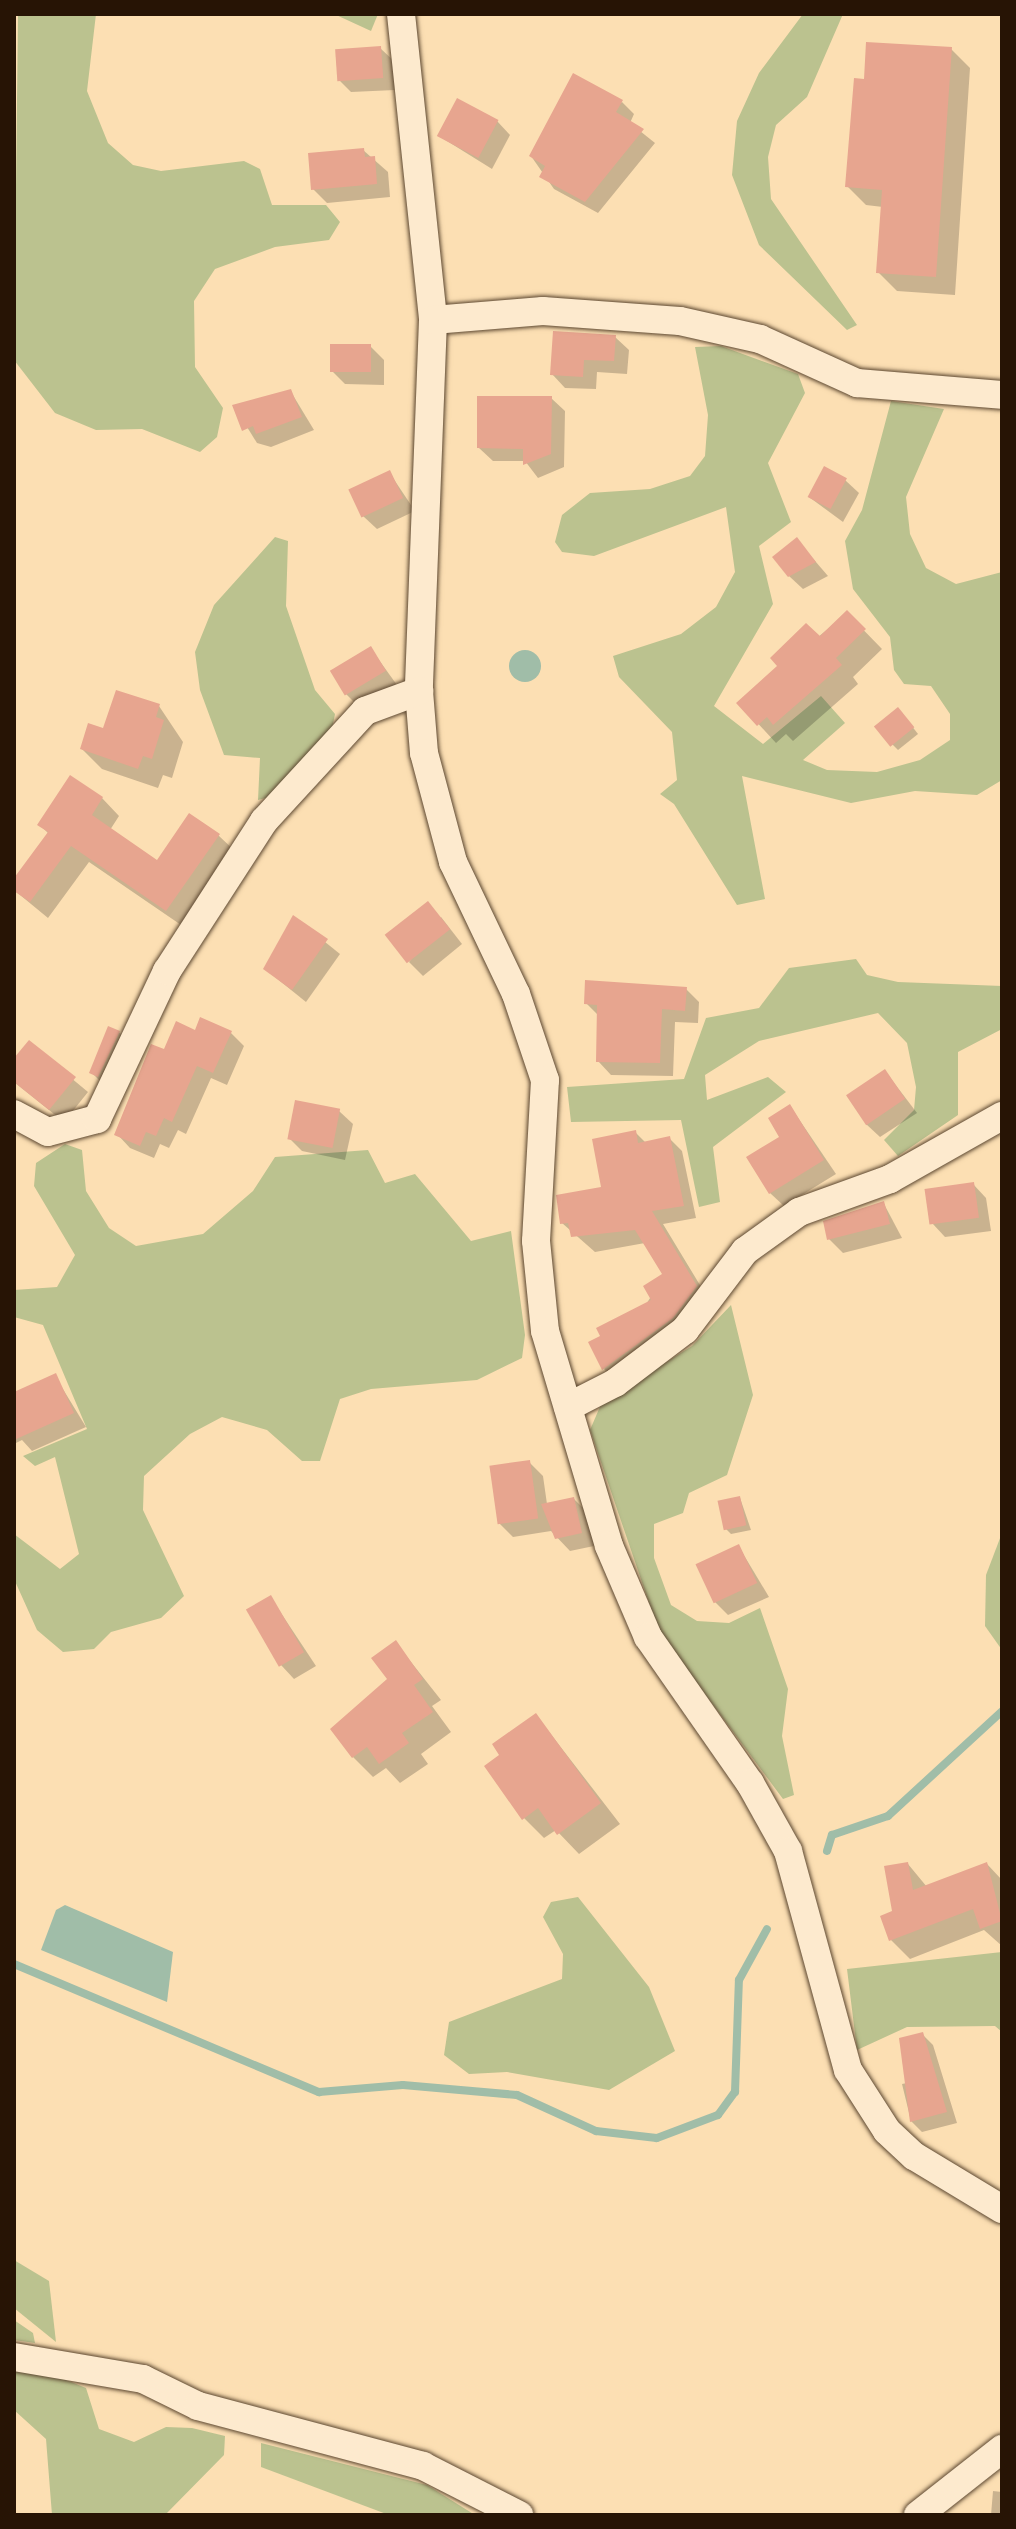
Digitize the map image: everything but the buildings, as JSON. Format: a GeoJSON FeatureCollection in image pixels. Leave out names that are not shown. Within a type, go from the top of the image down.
{"type":"FeatureCollection","features":[{"type":"Feature","properties":{"kind":"street"},"geometry":{"type":"LineString","coordinates":[[401,14],[433,320],[419,691],[424,753],[453,862],[516,994],[545,1080],[538,1287],[568,1407],[609,1546],[648,1637],[750,1783],[788,1851],[848,2070],[887,2131],[914,2156],[1002,2209]]}},
{"type":"Feature","properties":{"kind":"street"},"geometry":{"type":"LineString","coordinates":[[433,320],[543,311],[680,321],[760,339],[857,383],[1002,395]]}},
{"type":"Feature","properties":{"kind":"street"},"geometry":{"type":"LineString","coordinates":[[14,1114],[48,1132],[97,1119],[167,971],[264,821],[365,711],[419,691]]}},
{"type":"Feature","properties":{"kind":"street"},"geometry":{"type":"LineString","coordinates":[[568,1407],[615,1383],[685,1330],[745,1251],[799,1212],[890,1179],[1002,1116]]}},
{"type":"Feature","properties":{"kind":"street"},"geometry":{"type":"LineString","coordinates":[[14,2357],[143,2379],[198,2406],[423,2466],[519,2515]]}},
{"type":"Feature","properties":{"kind":"street"},"geometry":{"type":"LineString","coordinates":[[918,2515],[1002,2449]]}},
{"type":"Feature","properties":{"kind":"green space"},"geometry":{"type":"Polygon","coordinates":[[[18,14],[96,14],[87,91],[108,143],[133,165],[161,171],[244,161],[260,169],[272,205],[326,205],[340,222],[329,240],[275,247],[215,269],[194,301],[195,367],[223,408],[217,437],[200,452],[142,429],[96,430],[55,413],[14,360],[18,14]]]}},
{"type":"Feature","properties":{"kind":"green space"},"geometry":{"type":"Polygon","coordinates":[[[334,14],[378,14],[371,31],[334,14]]]}},
{"type":"Feature","properties":{"kind":"green space"},"geometry":{"type":"Polygon","coordinates":[[[803,14],[843,14],[807,97],[776,125],[768,157],[771,199],[857,325],[847,330],[759,245],[732,175],[737,121],[759,73],[803,14]]]}},
{"type":"Feature","properties":{"kind":"green space"},"geometry":{"type":"Polygon","coordinates":[[[721,346],[798,374],[805,393],[768,463],[791,522],[759,546],[773,604],[714,706],[763,744],[821,696],[845,723],[803,760],[827,770],[877,772],[920,760],[950,740],[950,714],[931,686],[904,684],[894,670],[890,637],[853,589],[845,541],[862,510],[891,401],[944,409],[906,497],[910,534],[926,568],[956,584],[1002,572],[1002,780],[977,795],[915,791],[851,803],[742,776],[765,899],[737,905],[674,804],[660,794],[677,780],[672,732],[619,677],[613,656],[681,634],[716,607],[735,572],[726,507],[594,556],[562,552],[555,542],[562,515],[590,493],[650,489],[690,476],[705,456],[708,415],[695,347],[721,346]]]}},
{"type":"Feature","properties":{"kind":"green space"},"geometry":{"type":"Polygon","coordinates":[[[275,537],[288,541],[286,606],[315,690],[335,714],[331,734],[280,794],[258,800],[260,758],[224,755],[200,690],[195,652],[214,605],[275,537]]]}},
{"type":"Feature","properties":{"kind":"green space"},"geometry":{"type":"Polygon","coordinates":[[[856,959],[867,975],[898,982],[1002,986],[1002,1029],[958,1052],[958,1115],[898,1156],[884,1140],[914,1110],[916,1087],[907,1043],[878,1013],[759,1041],[705,1075],[707,1100],[768,1077],[786,1092],[713,1147],[720,1202],[699,1207],[681,1120],[571,1122],[567,1087],[684,1079],[706,1018],[759,1008],[789,968],[856,959]]]}},
{"type":"Feature","properties":{"kind":"green space"},"geometry":{"type":"Polygon","coordinates":[[[65,1144],[82,1150],[86,1191],[109,1228],[136,1246],[203,1234],[253,1191],[275,1157],[368,1150],[385,1183],[415,1174],[471,1241],[511,1231],[525,1335],[522,1358],[477,1380],[371,1389],[340,1399],[320,1461],[302,1461],[267,1430],[222,1417],[190,1434],[144,1476],[143,1510],[184,1596],[161,1618],[111,1632],[94,1649],[63,1652],[37,1630],[14,1579],[14,1534],[60,1569],[79,1554],[55,1457],[35,1466],[23,1456],[87,1429],[43,1325],[14,1317],[14,1290],[57,1287],[75,1255],[34,1186],[36,1163],[65,1144]]]}},
{"type":"Feature","properties":{"kind":"green space"},"geometry":{"type":"Polygon","coordinates":[[[731,1305],[753,1395],[727,1475],[689,1493],[683,1513],[654,1524],[654,1558],[671,1605],[697,1621],[729,1623],[760,1608],[788,1689],[782,1736],[794,1795],[783,1799],[659,1632],[590,1430],[602,1402],[692,1346],[731,1305]]]}},
{"type":"Feature","properties":{"kind":"green space"},"geometry":{"type":"Polygon","coordinates":[[[1002,1533],[1002,1650],[985,1626],[986,1575],[1002,1533]]]}},
{"type":"Feature","properties":{"kind":"green space"},"geometry":{"type":"Polygon","coordinates":[[[578,1897],[649,1987],[675,2051],[609,2090],[507,2072],[469,2074],[444,2055],[449,2022],[562,1979],[563,1954],[543,1917],[551,1902],[578,1897]]]}},
{"type":"Feature","properties":{"kind":"green space"},"geometry":{"type":"Polygon","coordinates":[[[1002,1952],[1002,2032],[995,2026],[907,2027],[857,2050],[847,1969],[1002,1952]]]}},
{"type":"Feature","properties":{"kind":"green space"},"geometry":{"type":"Polygon","coordinates":[[[14,2260],[49,2281],[56,2342],[14,2308],[14,2260]]]}},
{"type":"Feature","properties":{"kind":"green space"},"geometry":{"type":"Polygon","coordinates":[[[14,2320],[33,2333],[35,2343],[14,2340],[14,2320]]]}},
{"type":"Feature","properties":{"kind":"green space"},"geometry":{"type":"Polygon","coordinates":[[[14,2371],[49,2373],[86,2388],[99,2429],[134,2442],[166,2427],[192,2428],[225,2436],[224,2455],[165,2515],[52,2515],[46,2439],[14,2410],[14,2371]]]}},
{"type":"Feature","properties":{"kind":"green space"},"geometry":{"type":"Polygon","coordinates":[[[261,2443],[427,2485],[475,2515],[389,2515],[261,2467],[261,2443]]]}},
{"type":"Feature","properties":{"kind":"shaded area"},"geometry":{"type":"Polygon","coordinates":[[[525,650],[536,655],[541,666],[536,677],[525,682],[514,677],[509,666],[514,655],[525,650]]]}},
{"type":"Feature","properties":{"kind":"shaded area"},"geometry":{"type":"Polygon","coordinates":[[[65,1905],[173,1952],[167,2002],[41,1950],[56,1910],[65,1905]]]}},
{"type":"Feature","properties":{"kind":"waterway"},"geometry":{"type":"LineString","coordinates":[[827,1851],[832,1835],[888,1816],[1002,1711]]}},
{"type":"Feature","properties":{"kind":"waterway"},"geometry":{"type":"LineString","coordinates":[[14,1964],[319,2092],[403,2085],[517,2095],[596,2131],[657,2138],[718,2115],[735,2092],[739,1980],[767,1929]]}}]}
